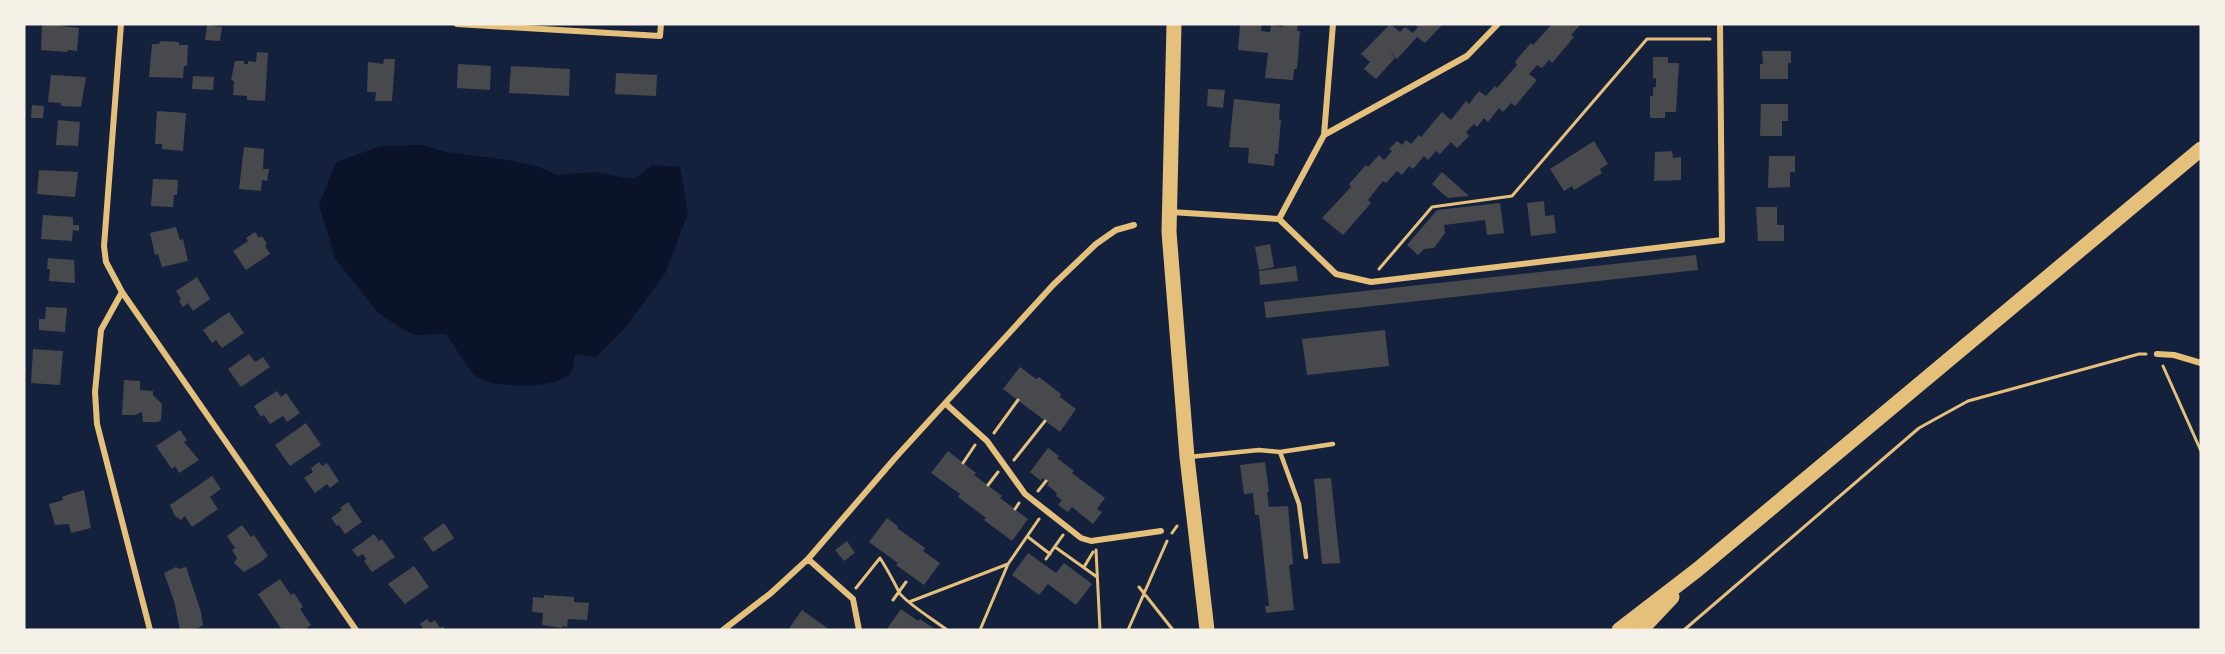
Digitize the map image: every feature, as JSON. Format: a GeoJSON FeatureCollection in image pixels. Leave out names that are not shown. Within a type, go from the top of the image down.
{"type":"FeatureCollection","features":[{"type":"Feature","properties":{"kind":"main road"},"geometry":{"type":"LineString","coordinates":[[1173,24],[1168,212],[1187,457],[1207,630]]}},
{"type":"Feature","properties":{"kind":"main road"},"geometry":{"type":"LineString","coordinates":[[1619,630],[1697,570],[2201,149]]}},
{"type":"Feature","properties":{"kind":"main road"},"geometry":{"type":"LineString","coordinates":[[1641,630],[1697,570]]}},
{"type":"Feature","properties":{"kind":"street"},"geometry":{"type":"LineString","coordinates":[[121,24],[104,246],[106,262],[111,275],[356,630]]}},
{"type":"Feature","properties":{"kind":"street"},"geometry":{"type":"LineString","coordinates":[[457,24],[660,36],[661,24]]}},
{"type":"Feature","properties":{"kind":"street"},"geometry":{"type":"LineString","coordinates":[[1279,219],[1324,135],[1333,24]]}},
{"type":"Feature","properties":{"kind":"street"},"geometry":{"type":"LineString","coordinates":[[1324,135],[1467,57],[1498,24]]}},
{"type":"Feature","properties":{"kind":"street"},"geometry":{"type":"LineString","coordinates":[[1168,212],[1279,219],[1336,274],[1368,282],[1722,240],[1720,24]]}},
{"type":"Feature","properties":{"kind":"street"},"geometry":{"type":"LineString","coordinates":[[723,630],[771,593],[808,559],[896,457],[1053,285],[1096,244],[1116,230],[1134,225]]}},
{"type":"Feature","properties":{"kind":"street"},"geometry":{"type":"LineString","coordinates":[[122,292],[100,330],[95,392],[97,424],[150,630]]}},
{"type":"Feature","properties":{"kind":"street"},"geometry":{"type":"LineString","coordinates":[[2157,354],[2174,355],[2201,363]]}},
{"type":"Feature","properties":{"kind":"street"},"geometry":{"type":"LineString","coordinates":[[946,404],[987,441],[1025,494],[1081,538],[1091,541],[1161,531]]}},
{"type":"Feature","properties":{"kind":"street"},"geometry":{"type":"LineString","coordinates":[[808,559],[853,599],[859,630]]}},
{"type":"Feature","properties":{"kind":"lane"},"geometry":{"type":"LineString","coordinates":[[1187,457],[1259,450],[1280,452],[1333,444]]}},
{"type":"Feature","properties":{"kind":"lane"},"geometry":{"type":"LineString","coordinates":[[1280,452],[1299,504],[1306,557]]}},
{"type":"Feature","properties":{"kind":"path"},"geometry":{"type":"LineString","coordinates":[[1368,282],[1432,207],[1512,196],[1647,39],[1720,39]]}},
{"type":"Feature","properties":{"kind":"path"},"geometry":{"type":"LineString","coordinates":[[1684,630],[1918,428],[1968,401],[2139,354],[2157,354],[2201,451]]}},
{"type":"Feature","properties":{"kind":"path"},"geometry":{"type":"LineString","coordinates":[[987,441],[1018,400]]}},
{"type":"Feature","properties":{"kind":"path"},"geometry":{"type":"LineString","coordinates":[[1008,468],[1046,421]]}},
{"type":"Feature","properties":{"kind":"path"},"geometry":{"type":"LineString","coordinates":[[963,463],[981,436]]}},
{"type":"Feature","properties":{"kind":"path"},"geometry":{"type":"LineString","coordinates":[[980,630],[1008,564],[1045,510]]}},
{"type":"Feature","properties":{"kind":"path"},"geometry":{"type":"LineString","coordinates":[[1128,630],[1167,540],[1177,526]]}},
{"type":"Feature","properties":{"kind":"path"},"geometry":{"type":"LineString","coordinates":[[1047,559],[1068,529]]}},
{"type":"Feature","properties":{"kind":"path"},"geometry":{"type":"LineString","coordinates":[[1028,537],[1050,554]]}},
{"type":"Feature","properties":{"kind":"path"},"geometry":{"type":"LineString","coordinates":[[1055,547],[1097,577]]}},
{"type":"Feature","properties":{"kind":"path"},"geometry":{"type":"LineString","coordinates":[[1083,568],[1096,548],[1100,630]]}},
{"type":"Feature","properties":{"kind":"path"},"geometry":{"type":"LineString","coordinates":[[849,596],[880,558],[898,586],[898,592],[947,630]]}},
{"type":"Feature","properties":{"kind":"path"},"geometry":{"type":"LineString","coordinates":[[909,602],[1008,564]]}},
{"type":"Feature","properties":{"kind":"path"},"geometry":{"type":"LineString","coordinates":[[893,600],[906,582]]}},
{"type":"Feature","properties":{"kind":"path"},"geometry":{"type":"LineString","coordinates":[[1138,587],[1173,630]]}},
{"type":"Feature","properties":{"kind":"water"},"geometry":{"type":"Polygon","coordinates":[[[422,145],[446,152],[509,160],[540,167],[557,175],[594,172],[634,179],[652,165],[680,167],[688,213],[666,272],[625,328],[596,357],[575,354],[572,370],[565,378],[543,384],[503,385],[477,377],[446,334],[417,335],[405,331],[376,311],[335,258],[319,205],[336,162],[381,146],[422,145]]]}},
{"type":"Feature","properties":{"kind":"building"},"geometry":{"type":"Polygon","coordinates":[[[42,24],[63,24],[62,26],[79,28],[77,51],[41,50],[42,24]]]}},
{"type":"Feature","properties":{"kind":"building"},"geometry":{"type":"Polygon","coordinates":[[[1240,24],[1262,24],[1261,31],[1270,32],[1271,25],[1283,27],[1283,24],[1298,24],[1297,31],[1300,31],[1297,69],[1294,69],[1293,80],[1265,78],[1268,53],[1238,50],[1240,24]]]}},
{"type":"Feature","properties":{"kind":"building"},"geometry":{"type":"Polygon","coordinates":[[[1390,24],[1400,32],[1405,27],[1413,33],[1418,27],[1413,24],[1443,24],[1425,43],[1417,37],[1397,59],[1387,49],[1395,58],[1376,79],[1364,69],[1370,62],[1361,54],[1390,24]]]}},
{"type":"Feature","properties":{"kind":"building"},"geometry":{"type":"Polygon","coordinates":[[[1552,24],[1581,24],[1571,35],[1574,37],[1552,63],[1549,60],[1542,68],[1537,65],[1529,74],[1537,80],[1515,106],[1511,103],[1503,112],[1499,108],[1488,122],[1484,118],[1477,127],[1474,124],[1466,132],[1469,136],[1457,148],[1451,142],[1440,154],[1436,151],[1428,160],[1424,156],[1413,169],[1409,166],[1402,175],[1397,171],[1386,183],[1383,181],[1368,200],[1371,203],[1343,235],[1322,218],[1351,187],[1349,184],[1366,165],[1368,167],[1379,155],[1384,160],[1392,151],[1389,149],[1397,141],[1402,145],[1406,140],[1411,144],[1419,135],[1421,137],[1442,112],[1451,120],[1466,101],[1469,104],[1479,91],[1486,96],[1495,86],[1497,88],[1517,65],[1515,62],[1523,52],[1531,43],[1533,45],[1552,24]]]}},
{"type":"Feature","properties":{"kind":"building"},"geometry":{"type":"Polygon","coordinates":[[[207,25],[222,27],[220,41],[205,40],[207,25]]]}},
{"type":"Feature","properties":{"kind":"building"},"geometry":{"type":"Polygon","coordinates":[[[160,41],[188,45],[187,66],[184,66],[183,78],[149,77],[152,44],[159,44],[160,41]]]}},
{"type":"Feature","properties":{"kind":"building"},"geometry":{"type":"Polygon","coordinates":[[[1762,51],[1791,51],[1788,79],[1760,79],[1760,64],[1763,64],[1762,51]]]}},
{"type":"Feature","properties":{"kind":"building"},"geometry":{"type":"Polygon","coordinates":[[[257,52],[268,53],[265,101],[247,100],[247,96],[233,95],[234,81],[231,80],[235,61],[244,61],[244,64],[248,64],[248,61],[256,62],[257,52]]]}},
{"type":"Feature","properties":{"kind":"building"},"geometry":{"type":"Polygon","coordinates":[[[1653,57],[1668,57],[1668,63],[1679,63],[1676,112],[1665,112],[1665,118],[1650,118],[1650,96],[1653,96],[1653,87],[1656,87],[1656,78],[1653,79],[1653,57]]]}},
{"type":"Feature","properties":{"kind":"building"},"geometry":{"type":"Polygon","coordinates":[[[384,59],[395,59],[392,101],[375,101],[376,92],[367,92],[368,62],[383,64],[384,59]]]}},
{"type":"Feature","properties":{"kind":"building"},"geometry":{"type":"Polygon","coordinates":[[[458,64],[491,66],[490,90],[457,88],[458,64]]]}},
{"type":"Feature","properties":{"kind":"building"},"geometry":{"type":"Polygon","coordinates":[[[511,66],[570,69],[569,96],[509,93],[511,66]]]}},
{"type":"Feature","properties":{"kind":"building"},"geometry":{"type":"Polygon","coordinates":[[[616,73],[657,75],[656,96],[615,94],[616,73]]]}},
{"type":"Feature","properties":{"kind":"building"},"geometry":{"type":"Polygon","coordinates":[[[51,75],[86,77],[81,107],[61,106],[61,103],[48,102],[51,75]]]}},
{"type":"Feature","properties":{"kind":"building"},"geometry":{"type":"Polygon","coordinates":[[[193,76],[214,77],[213,90],[192,89],[193,76]]]}},
{"type":"Feature","properties":{"kind":"building"},"geometry":{"type":"Polygon","coordinates":[[[1208,89],[1225,90],[1223,108],[1207,106],[1208,89]]]}},
{"type":"Feature","properties":{"kind":"building"},"geometry":{"type":"Polygon","coordinates":[[[1234,99],[1280,104],[1278,154],[1275,154],[1274,166],[1248,163],[1249,148],[1229,147],[1234,99]]]}},
{"type":"Feature","properties":{"kind":"building"},"geometry":{"type":"Polygon","coordinates":[[[1761,104],[1788,104],[1788,121],[1782,121],[1782,136],[1760,136],[1761,104]]]}},
{"type":"Feature","properties":{"kind":"building"},"geometry":{"type":"Polygon","coordinates":[[[32,105],[44,106],[43,118],[31,118],[32,105]]]}},
{"type":"Feature","properties":{"kind":"building"},"geometry":{"type":"Polygon","coordinates":[[[157,111],[186,113],[183,151],[162,149],[162,144],[155,144],[157,111]]]}},
{"type":"Feature","properties":{"kind":"building"},"geometry":{"type":"Polygon","coordinates":[[[58,120],[80,122],[78,146],[56,145],[58,120]]]}},
{"type":"Feature","properties":{"kind":"building"},"geometry":{"type":"Polygon","coordinates":[[[1594,141],[1608,164],[1600,169],[1602,173],[1574,190],[1572,186],[1564,191],[1550,169],[1594,141]]]}},
{"type":"Feature","properties":{"kind":"building"},"geometry":{"type":"Polygon","coordinates":[[[244,147],[264,149],[263,169],[269,169],[267,181],[262,180],[261,191],[239,189],[244,147]]]}},
{"type":"Feature","properties":{"kind":"building"},"geometry":{"type":"Polygon","coordinates":[[[1672,151],[1673,158],[1681,157],[1681,180],[1654,181],[1655,152],[1672,151]]]}},
{"type":"Feature","properties":{"kind":"building"},"geometry":{"type":"Polygon","coordinates":[[[1769,156],[1795,156],[1795,172],[1790,172],[1790,187],[1768,188],[1769,156]]]}},
{"type":"Feature","properties":{"kind":"building"},"geometry":{"type":"Polygon","coordinates":[[[39,170],[78,172],[75,197],[37,194],[39,170]]]}},
{"type":"Feature","properties":{"kind":"building"},"geometry":{"type":"Polygon","coordinates":[[[1442,172],[1469,196],[1448,198],[1432,184],[1442,172]]]}},
{"type":"Feature","properties":{"kind":"building"},"geometry":{"type":"Polygon","coordinates":[[[153,179],[178,180],[173,207],[151,206],[153,179]]]}},
{"type":"Feature","properties":{"kind":"building"},"geometry":{"type":"Polygon","coordinates":[[[1544,201],[1545,216],[1554,215],[1556,233],[1531,236],[1527,203],[1544,201]]]}},
{"type":"Feature","properties":{"kind":"building"},"geometry":{"type":"Polygon","coordinates":[[[1500,203],[1504,233],[1487,235],[1485,220],[1444,225],[1445,233],[1434,248],[1424,249],[1418,255],[1407,245],[1437,210],[1500,203]]]}},
{"type":"Feature","properties":{"kind":"building"},"geometry":{"type":"Polygon","coordinates":[[[1756,207],[1777,207],[1777,225],[1784,225],[1784,241],[1758,241],[1756,207]]]}},
{"type":"Feature","properties":{"kind":"building"},"geometry":{"type":"Polygon","coordinates":[[[43,215],[73,217],[73,225],[79,225],[79,231],[73,230],[72,241],[41,239],[43,215]]]}},
{"type":"Feature","properties":{"kind":"building"},"geometry":{"type":"Polygon","coordinates":[[[176,227],[180,240],[183,239],[188,261],[162,267],[158,254],[155,255],[150,233],[176,227]]]}},
{"type":"Feature","properties":{"kind":"building"},"geometry":{"type":"Polygon","coordinates":[[[255,232],[259,238],[262,236],[270,254],[246,270],[233,251],[248,241],[246,238],[255,232]]]}},
{"type":"Feature","properties":{"kind":"building"},"geometry":{"type":"Polygon","coordinates":[[[1270,244],[1274,267],[1259,270],[1255,247],[1270,244]]]}},
{"type":"Feature","properties":{"kind":"building"},"geometry":{"type":"Polygon","coordinates":[[[1696,255],[1698,270],[1266,318],[1264,302],[1696,255]]]}},
{"type":"Feature","properties":{"kind":"building"},"geometry":{"type":"Polygon","coordinates":[[[48,258],[74,260],[75,283],[49,281],[48,258]]]}},
{"type":"Feature","properties":{"kind":"building"},"geometry":{"type":"Polygon","coordinates":[[[1296,266],[1298,281],[1260,285],[1259,271],[1296,266]]]}},
{"type":"Feature","properties":{"kind":"building"},"geometry":{"type":"Polygon","coordinates":[[[197,277],[210,299],[193,311],[188,303],[183,307],[176,291],[197,277]]]}},
{"type":"Feature","properties":{"kind":"building"},"geometry":{"type":"Polygon","coordinates":[[[46,307],[67,308],[65,332],[39,330],[39,319],[45,319],[46,307]]]}},
{"type":"Feature","properties":{"kind":"building"},"geometry":{"type":"Polygon","coordinates":[[[229,312],[244,333],[222,348],[216,340],[212,343],[203,330],[229,312]]]}},
{"type":"Feature","properties":{"kind":"building"},"geometry":{"type":"Polygon","coordinates":[[[1385,330],[1389,366],[1307,375],[1302,339],[1385,330]]]}},
{"type":"Feature","properties":{"kind":"building"},"geometry":{"type":"Polygon","coordinates":[[[33,349],[63,351],[60,385],[31,383],[33,349]]]}},
{"type":"Feature","properties":{"kind":"building"},"geometry":{"type":"Polygon","coordinates":[[[249,354],[255,362],[263,357],[270,367],[241,387],[228,369],[249,354]]]}},
{"type":"Feature","properties":{"kind":"building"},"geometry":{"type":"Polygon","coordinates":[[[1020,367],[1036,379],[1039,377],[1076,409],[1060,432],[1003,389],[1020,367]]]}},
{"type":"Feature","properties":{"kind":"building"},"geometry":{"type":"Polygon","coordinates":[[[124,380],[140,381],[140,390],[153,391],[153,395],[162,404],[161,420],[143,422],[142,412],[135,415],[122,415],[124,380]]]}},
{"type":"Feature","properties":{"kind":"building"},"geometry":{"type":"Polygon","coordinates":[[[277,391],[281,397],[286,393],[300,413],[287,422],[283,416],[270,424],[264,415],[261,417],[254,406],[277,391]]]}},
{"type":"Feature","properties":{"kind":"building"},"geometry":{"type":"Polygon","coordinates":[[[306,423],[321,445],[290,466],[275,445],[306,423]]]}},
{"type":"Feature","properties":{"kind":"building"},"geometry":{"type":"Polygon","coordinates":[[[180,430],[187,440],[184,442],[199,460],[179,473],[175,466],[172,469],[156,446],[180,430]]]}},
{"type":"Feature","properties":{"kind":"building"},"geometry":{"type":"Polygon","coordinates":[[[1048,448],[1074,471],[1072,473],[1105,498],[1097,509],[1102,512],[1093,524],[1072,507],[1068,512],[1058,505],[1062,500],[1047,485],[1049,483],[1042,478],[1041,481],[1030,472],[1048,448]]]}},
{"type":"Feature","properties":{"kind":"building"},"geometry":{"type":"Polygon","coordinates":[[[948,451],[1002,496],[1000,498],[1028,519],[1012,541],[958,497],[960,494],[931,473],[948,451]]]}},
{"type":"Feature","properties":{"kind":"building"},"geometry":{"type":"Polygon","coordinates":[[[319,462],[322,466],[327,463],[339,481],[330,488],[327,484],[315,493],[304,478],[313,472],[311,468],[319,462]]]}},
{"type":"Feature","properties":{"kind":"building"},"geometry":{"type":"Polygon","coordinates":[[[1265,462],[1269,507],[1288,506],[1293,564],[1289,565],[1294,610],[1266,613],[1265,606],[1269,606],[1259,515],[1255,515],[1253,493],[1244,494],[1240,465],[1265,462]]]}},
{"type":"Feature","properties":{"kind":"building"},"geometry":{"type":"Polygon","coordinates":[[[212,476],[221,489],[210,497],[218,509],[192,527],[185,516],[181,520],[175,516],[170,505],[212,476]]]}},
{"type":"Feature","properties":{"kind":"building"},"geometry":{"type":"Polygon","coordinates":[[[1331,478],[1340,563],[1322,564],[1314,479],[1331,478]]]}},
{"type":"Feature","properties":{"kind":"building"},"geometry":{"type":"Polygon","coordinates":[[[84,490],[91,528],[71,533],[69,524],[55,525],[49,504],[84,490]]]}},
{"type":"Feature","properties":{"kind":"building"},"geometry":{"type":"Polygon","coordinates":[[[348,502],[362,522],[345,534],[331,518],[348,502]]]}},
{"type":"Feature","properties":{"kind":"building"},"geometry":{"type":"Polygon","coordinates":[[[887,518],[925,548],[923,551],[940,563],[924,585],[869,542],[887,518]]]}},
{"type":"Feature","properties":{"kind":"building"},"geometry":{"type":"Polygon","coordinates":[[[444,523],[454,538],[433,552],[423,538],[444,523]]]}},
{"type":"Feature","properties":{"kind":"building"},"geometry":{"type":"Polygon","coordinates":[[[242,525],[251,537],[254,535],[268,556],[244,572],[234,563],[237,558],[232,550],[235,548],[227,536],[242,525]]]}},
{"type":"Feature","properties":{"kind":"building"},"geometry":{"type":"Polygon","coordinates":[[[374,534],[379,541],[382,539],[395,557],[372,572],[364,561],[366,559],[363,554],[358,557],[352,550],[374,534]]]}},
{"type":"Feature","properties":{"kind":"building"},"geometry":{"type":"Polygon","coordinates":[[[847,541],[855,553],[844,561],[835,550],[847,541]]]}},
{"type":"Feature","properties":{"kind":"building"},"geometry":{"type":"Polygon","coordinates":[[[1028,553],[1056,573],[1064,563],[1092,584],[1076,605],[1048,584],[1039,595],[1012,575],[1028,553]]]}},
{"type":"Feature","properties":{"kind":"building"},"geometry":{"type":"Polygon","coordinates":[[[414,566],[429,587],[405,604],[388,584],[414,566]]]}},
{"type":"Feature","properties":{"kind":"building"},"geometry":{"type":"Polygon","coordinates":[[[176,567],[179,569],[186,567],[201,612],[203,625],[198,628],[180,630],[174,601],[164,573],[176,567]]]}},
{"type":"Feature","properties":{"kind":"building"},"geometry":{"type":"Polygon","coordinates":[[[280,579],[291,595],[294,593],[303,607],[300,609],[311,625],[304,630],[282,630],[258,594],[280,579]]]}},
{"type":"Feature","properties":{"kind":"building"},"geometry":{"type":"Polygon","coordinates":[[[544,595],[574,597],[574,602],[589,603],[587,620],[568,619],[567,627],[562,626],[562,628],[542,625],[543,613],[532,612],[533,597],[544,598],[544,595]]]}},
{"type":"Feature","properties":{"kind":"building"},"geometry":{"type":"Polygon","coordinates":[[[901,609],[918,621],[920,619],[936,630],[886,630],[901,609]]]}},
{"type":"Feature","properties":{"kind":"building"},"geometry":{"type":"Polygon","coordinates":[[[802,610],[830,630],[788,630],[802,610]]]}},
{"type":"Feature","properties":{"kind":"building"},"geometry":{"type":"Polygon","coordinates":[[[427,619],[430,623],[435,620],[440,628],[443,626],[445,630],[421,630],[423,628],[420,624],[427,619]]]}}]}
